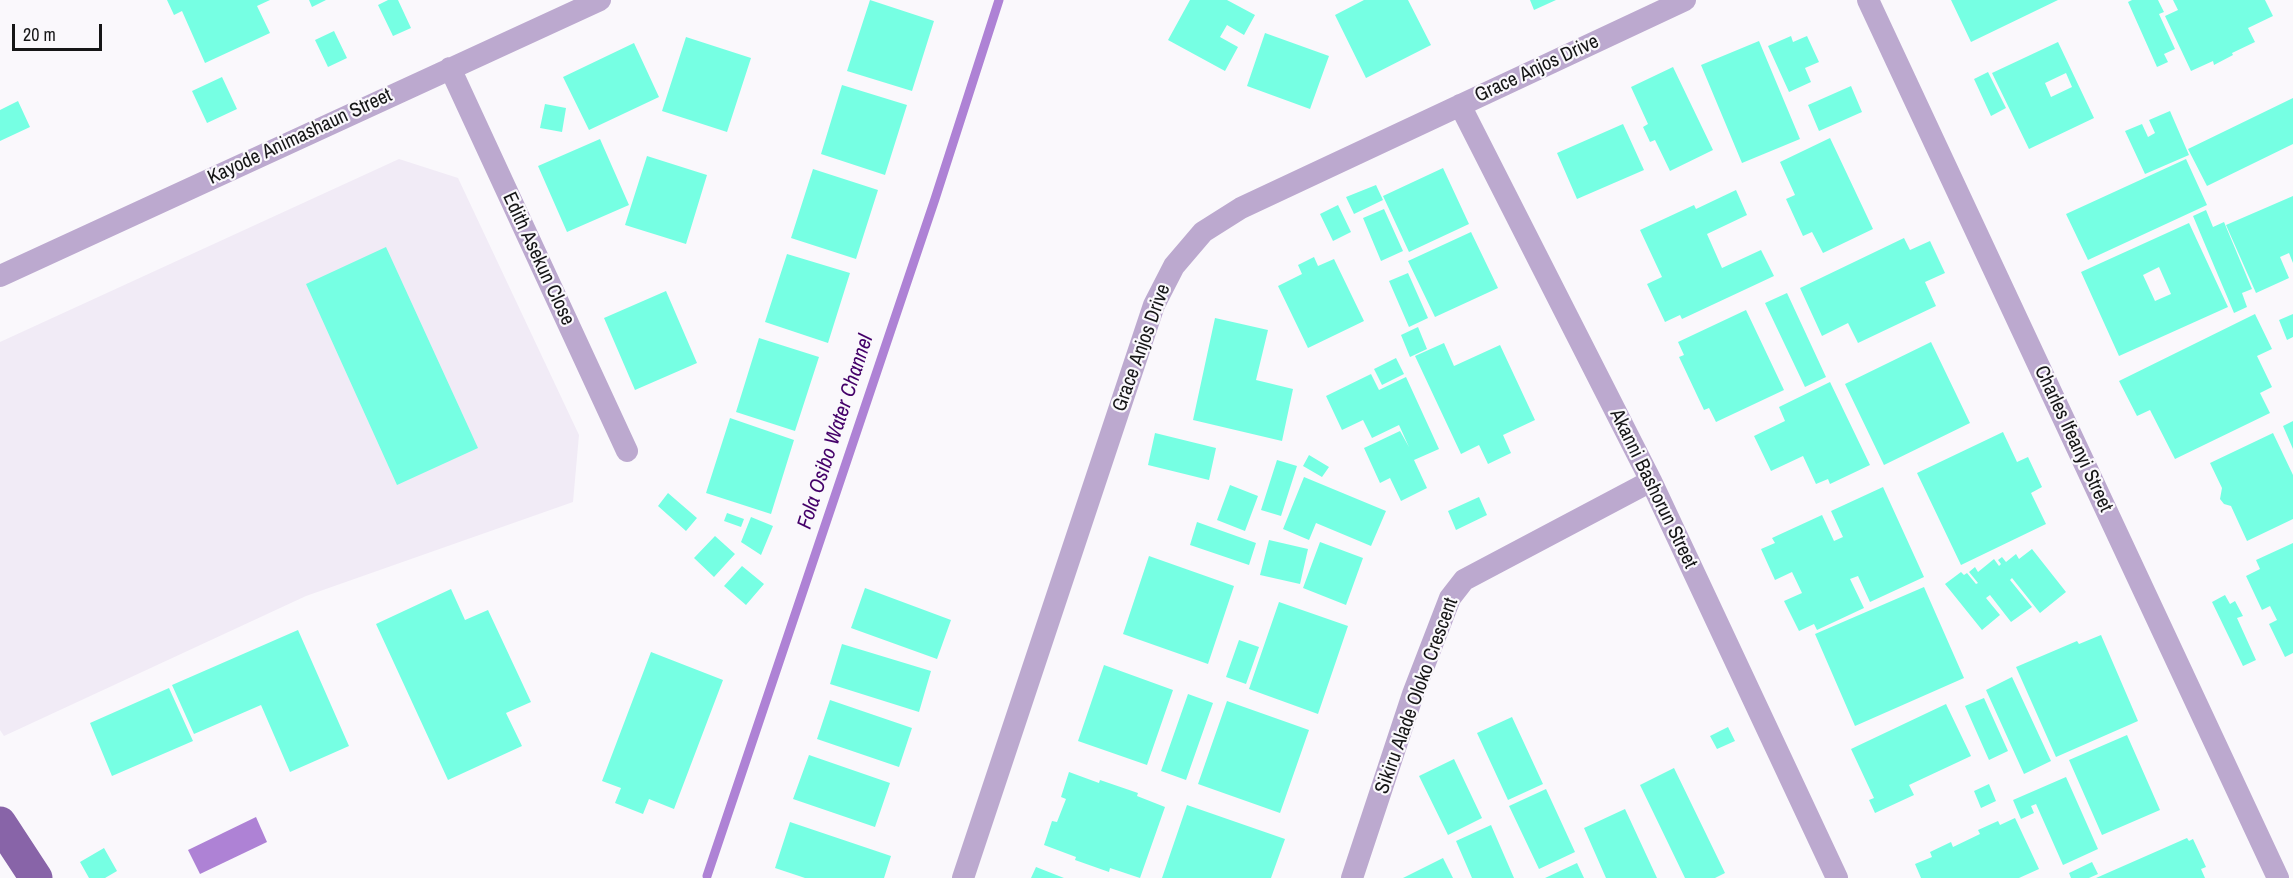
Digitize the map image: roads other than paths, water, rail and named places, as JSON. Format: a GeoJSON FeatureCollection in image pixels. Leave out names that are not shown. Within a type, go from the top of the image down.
{"type":"FeatureCollection","features":[{"type":"Feature","properties":{"kind":"main road"},"geometry":{"type":"LineString","coordinates":[[0,823],[36,878]]}},
{"type":"Feature","properties":{"kind":"street","name":"Kayode Animashaun Street"},"geometry":{"type":"LineString","coordinates":[[0,276],[600,0]]}},
{"type":"Feature","properties":{"kind":"street","name":"Grace Anjos Drive"},"geometry":{"type":"LineString","coordinates":[[963,878],[1154,305],[1174,266],[1203,232],[1240,208],[1685,0]]}},
{"type":"Feature","properties":{"kind":"street","name":"Charles Ifeanyi Street"},"geometry":{"type":"LineString","coordinates":[[1868,0],[2278,878]]}},
{"type":"Feature","properties":{"kind":"street","name":"Edith Asekun Close"},"geometry":{"type":"LineString","coordinates":[[450,68],[627,451]]}},
{"type":"Feature","properties":{"kind":"street","name":"Akanni Bashorun Street"},"geometry":{"type":"LineString","coordinates":[[1460,105],[1651,482],[1837,878]]}},
{"type":"Feature","properties":{"kind":"street","name":"Sikiru Alade Oloko Crescent"},"geometry":{"type":"LineString","coordinates":[[1352,878],[1413,693],[1450,598],[1464,580],[1651,482]]}},
{"type":"Feature","properties":{"kind":"waterway","name":"Fola Osibo Water Channel"},"geometry":{"type":"LineString","coordinates":[[707,876],[935,199],[999,0]]}}]}
